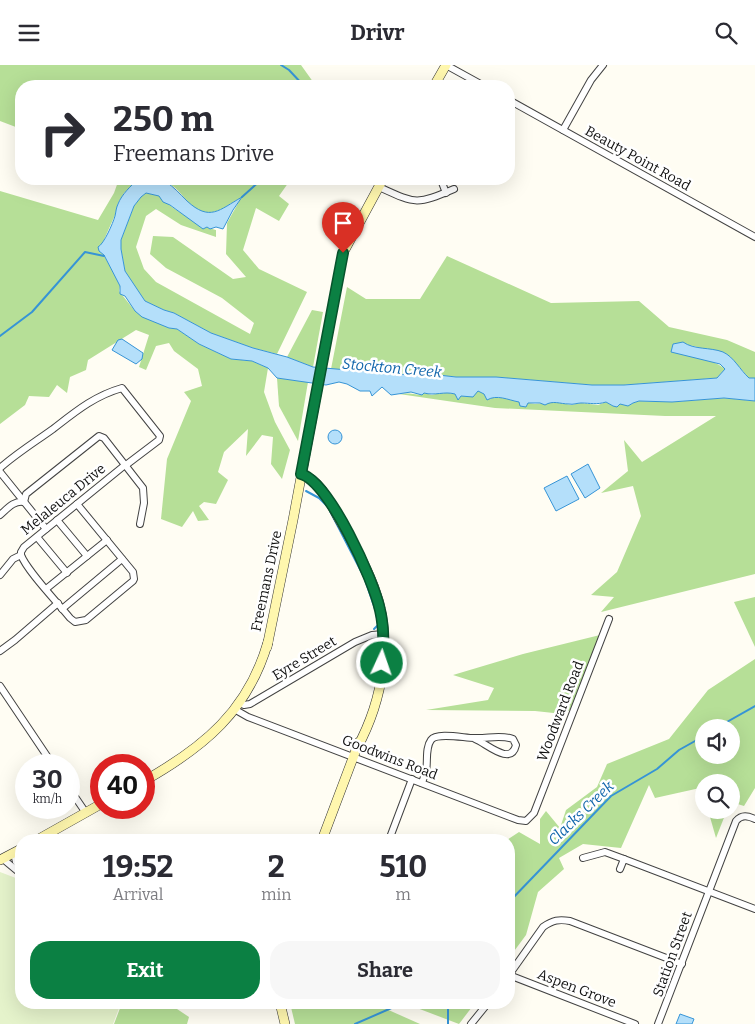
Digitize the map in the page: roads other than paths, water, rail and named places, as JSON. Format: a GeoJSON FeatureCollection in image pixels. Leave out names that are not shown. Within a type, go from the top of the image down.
{"type":"FeatureCollection","features":[{"type":"Feature","properties":{"kind":"main road"},"geometry":{"type":"LineString","coordinates":[[437,80],[446,65]]}},
{"type":"Feature","properties":{"kind":"main road","name":"Freemans Drive"},"geometry":{"type":"LineString","coordinates":[[155,774],[208,739],[237,706],[254,679],[267,647],[281,596],[322,357],[343,253],[380,185]]}},
{"type":"Feature","properties":{"kind":"main road"},"geometry":{"type":"LineString","coordinates":[[301,474],[309,477],[322,490],[359,555],[374,588],[380,607],[383,634],[382,663],[354,757],[324,834]]}},
{"type":"Feature","properties":{"kind":"main road"},"geometry":{"type":"LineString","coordinates":[[48,834],[90,811]]}},
{"type":"Feature","properties":{"kind":"main road"},"geometry":{"type":"LineString","coordinates":[[1,860],[15,852]]}},
{"type":"Feature","properties":{"kind":"main road"},"geometry":{"type":"LineString","coordinates":[[281,1009],[285,1024]]}},
{"type":"Feature","properties":{"kind":"street"},"geometry":{"type":"LineString","coordinates":[[446,65],[473,80]]}},
{"type":"Feature","properties":{"kind":"street"},"geometry":{"type":"LineString","coordinates":[[563,130],[592,79],[603,65]]}},
{"type":"Feature","properties":{"kind":"street","name":"Beauty Point Road"},"geometry":{"type":"LineString","coordinates":[[515,103],[755,237]]}},
{"type":"Feature","properties":{"kind":"street"},"geometry":{"type":"LineString","coordinates":[[384,185],[405,199],[416,202],[430,199],[454,189]]}},
{"type":"Feature","properties":{"kind":"street"},"geometry":{"type":"LineString","coordinates":[[443,185],[446,193]]}},
{"type":"Feature","properties":{"kind":"street","name":"Melaleuca Drive"},"geometry":{"type":"LineString","coordinates":[[0,468],[18,452],[84,405],[122,388],[160,436],[159,440],[24,547],[21,552],[22,555],[13,559],[0,575]]}},
{"type":"Feature","properties":{"kind":"street"},"geometry":{"type":"LineString","coordinates":[[24,502],[26,494],[99,436],[104,438],[143,488],[144,503],[140,524]]}},
{"type":"Feature","properties":{"kind":"street"},"geometry":{"type":"LineString","coordinates":[[0,472],[46,529]]}},
{"type":"Feature","properties":{"kind":"street"},"geometry":{"type":"LineString","coordinates":[[0,515],[18,501],[24,502]]}},
{"type":"Feature","properties":{"kind":"street"},"geometry":{"type":"LineString","coordinates":[[22,555],[24,561],[60,606],[72,620],[78,622],[86,620],[133,581],[134,575],[77,504]]}},
{"type":"Feature","properties":{"kind":"street"},"geometry":{"type":"LineString","coordinates":[[57,520],[87,556]]}},
{"type":"Feature","properties":{"kind":"street"},"geometry":{"type":"LineString","coordinates":[[37,537],[67,573]]}},
{"type":"Feature","properties":{"kind":"street"},"geometry":{"type":"LineString","coordinates":[[46,589],[107,540]]}},
{"type":"Feature","properties":{"kind":"street"},"geometry":{"type":"LineString","coordinates":[[0,651],[122,559]]}},
{"type":"Feature","properties":{"kind":"street","name":"Woodward Road"},"geometry":{"type":"LineString","coordinates":[[534,813],[609,619]]}},
{"type":"Feature","properties":{"kind":"street","name":"Eyre Street"},"geometry":{"type":"LineString","coordinates":[[237,706],[250,704],[355,642],[372,635],[383,634]]}},
{"type":"Feature","properties":{"kind":"street"},"geometry":{"type":"LineString","coordinates":[[0,686],[46,754]]}},
{"type":"Feature","properties":{"kind":"street","name":"Goodwins Road"},"geometry":{"type":"LineString","coordinates":[[237,706],[248,717],[518,820],[526,821],[534,813]]}},
{"type":"Feature","properties":{"kind":"street"},"geometry":{"type":"LineString","coordinates":[[422,783],[426,771],[428,747],[431,740],[435,737],[475,739],[482,741],[491,749],[509,754],[512,753],[516,745],[515,741],[509,737],[475,739]]}},
{"type":"Feature","properties":{"kind":"street"},"geometry":{"type":"LineString","coordinates":[[391,834],[412,779]]}},
{"type":"Feature","properties":{"kind":"street"},"geometry":{"type":"LineString","coordinates":[[80,804],[86,813]]}},
{"type":"Feature","properties":{"kind":"street","name":"Station Street"},"geometry":{"type":"LineString","coordinates":[[658,1024],[734,827],[738,819],[742,817],[746,816],[755,819]]}},
{"type":"Feature","properties":{"kind":"street"},"geometry":{"type":"LineString","coordinates":[[583,858],[605,852],[755,909]]}},
{"type":"Feature","properties":{"kind":"street"},"geometry":{"type":"LineString","coordinates":[[620,869],[624,859]]}},
{"type":"Feature","properties":{"kind":"street"},"geometry":{"type":"LineString","coordinates":[[1,860],[15,870]]}},
{"type":"Feature","properties":{"kind":"street"},"geometry":{"type":"LineString","coordinates":[[515,967],[544,927],[551,921],[561,919],[682,964]]}},
{"type":"Feature","properties":{"kind":"street","name":"Aspen Grove"},"geometry":{"type":"LineString","coordinates":[[515,977],[635,1024]]}},
{"type":"Feature","properties":{"kind":"street"},"geometry":{"type":"LineString","coordinates":[[472,1024],[483,1009]]}},
{"type":"Feature","properties":{"kind":"water","name":"Stockton Creek"},"geometry":{"type":"Polygon","coordinates":[[[132,185],[170,185],[195,207],[208,212],[221,210],[242,197],[223,229],[216,227],[210,229],[207,227],[203,229],[163,202],[159,196],[146,193],[134,206],[121,240],[121,249],[125,271],[145,301],[174,313],[211,333],[253,348],[287,357],[313,367],[394,374],[415,375],[421,373],[456,377],[496,377],[592,385],[624,385],[717,378],[725,369],[720,364],[671,352],[673,344],[683,342],[687,345],[723,352],[730,357],[749,378],[755,378],[755,401],[724,398],[672,402],[639,401],[628,406],[620,404],[617,407],[606,402],[572,404],[554,402],[545,405],[528,403],[526,407],[520,406],[519,402],[503,398],[495,397],[487,400],[484,394],[478,391],[473,397],[461,396],[458,400],[455,394],[451,393],[424,393],[422,395],[411,392],[391,395],[382,387],[372,396],[370,391],[360,391],[339,382],[326,385],[277,378],[268,368],[252,361],[231,359],[199,344],[177,329],[169,328],[142,317],[135,311],[125,296],[120,294],[120,286],[98,247],[103,242],[110,228],[120,200],[132,185]]]}},
{"type":"Feature","properties":{"kind":"water"},"geometry":{"type":"Polygon","coordinates":[[[122,339],[143,353],[142,359],[136,364],[112,350],[118,340],[122,339]]]}},
{"type":"Feature","properties":{"kind":"water"},"geometry":{"type":"Polygon","coordinates":[[[332,430],[338,430],[342,437],[338,444],[332,444],[328,440],[328,434],[332,430]]]}},
{"type":"Feature","properties":{"kind":"water"},"geometry":{"type":"Polygon","coordinates":[[[588,464],[600,488],[585,498],[571,474],[588,464]]]}},
{"type":"Feature","properties":{"kind":"water"},"geometry":{"type":"Polygon","coordinates":[[[567,476],[579,499],[556,511],[544,488],[567,476]]]}},
{"type":"Feature","properties":{"kind":"water"},"geometry":{"type":"Polygon","coordinates":[[[680,1014],[694,1019],[692,1024],[676,1024],[680,1014]]]}},
{"type":"Feature","properties":{"kind":"waterway","name":"Stockton Creek"},"geometry":{"type":"LineString","coordinates":[[281,65],[298,80]]}},
{"type":"Feature","properties":{"kind":"waterway","name":"Stockton Creek"},"geometry":{"type":"LineString","coordinates":[[242,197],[255,185]]}},
{"type":"Feature","properties":{"kind":"waterway"},"geometry":{"type":"LineString","coordinates":[[0,336],[32,312],[85,252],[104,256]]}},
{"type":"Feature","properties":{"kind":"waterway"},"geometry":{"type":"LineString","coordinates":[[306,491],[319,498],[328,507]]}},
{"type":"Feature","properties":{"kind":"waterway"},"geometry":{"type":"LineString","coordinates":[[330,511],[364,577],[376,612],[378,625],[374,629]]}},
{"type":"Feature","properties":{"kind":"waterway","name":"Clacks Creek"},"geometry":{"type":"LineString","coordinates":[[732,719],[755,706]]}},
{"type":"Feature","properties":{"kind":"waterway","name":"Clacks Creek"},"geometry":{"type":"LineString","coordinates":[[515,896],[611,796],[657,769],[679,750],[695,741]]}},
{"type":"Feature","properties":{"kind":"waterway","name":"Clacks Creek"},"geometry":{"type":"LineString","coordinates":[[355,1024],[389,1009]]}},
{"type":"Feature","properties":{"kind":"waterway","name":"Clacks Creek"},"geometry":{"type":"LineString","coordinates":[[448,1009],[448,1024]]}}]}
